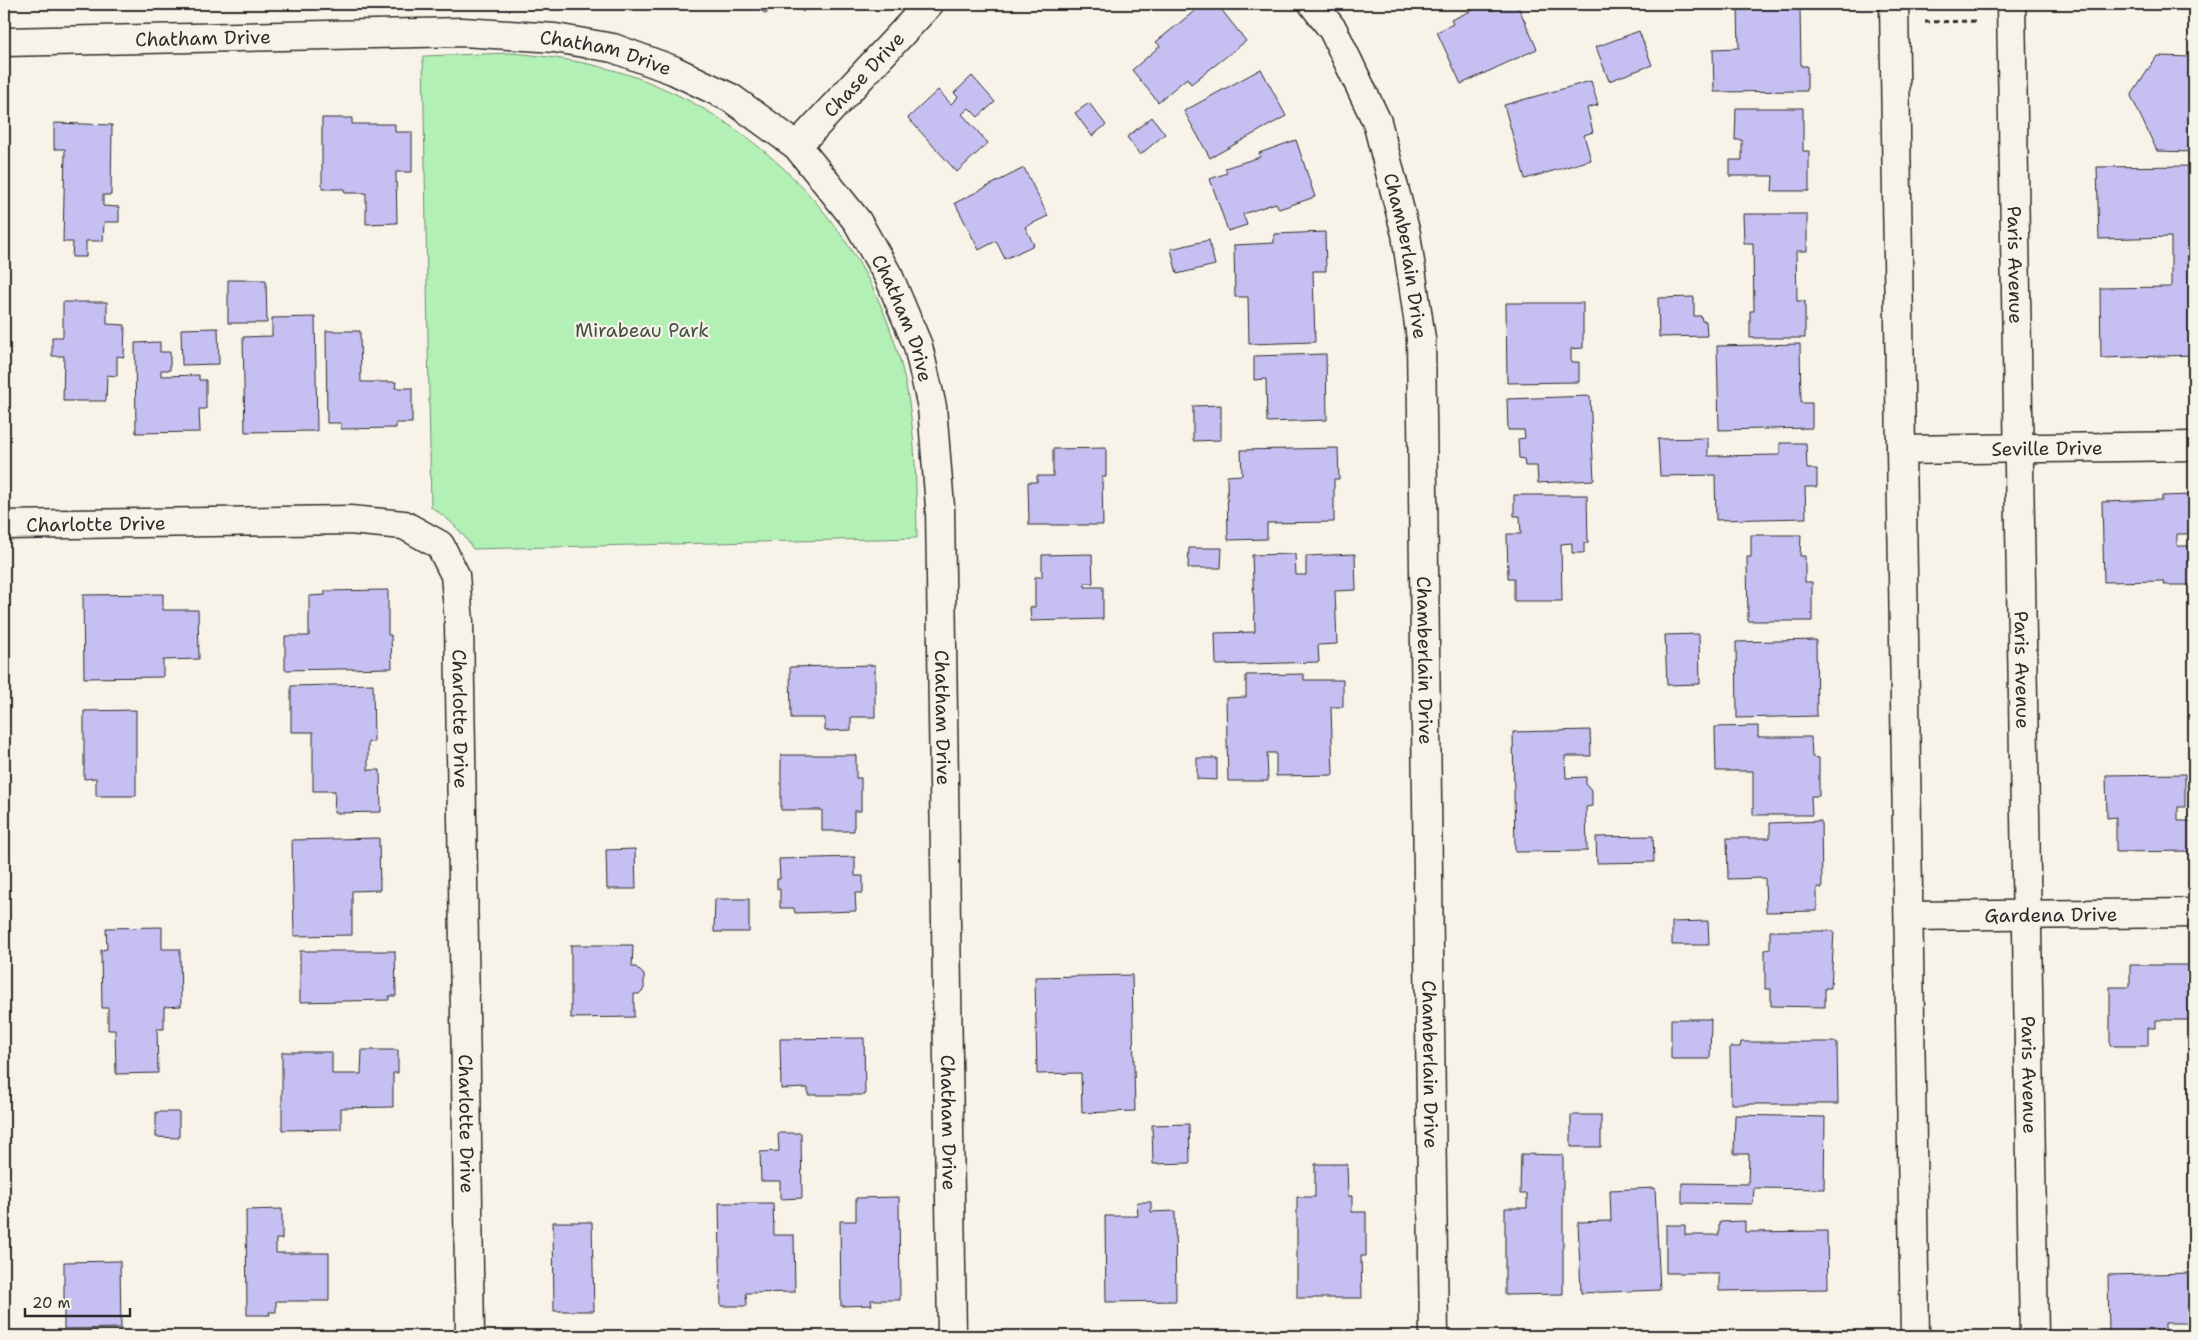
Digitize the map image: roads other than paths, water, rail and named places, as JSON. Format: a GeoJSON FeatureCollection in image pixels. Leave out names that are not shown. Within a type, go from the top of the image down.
{"type":"FeatureCollection","features":[{"type":"Feature","properties":{"kind":"street","name":"Chase Drive"},"geometry":{"type":"LineString","coordinates":[[797,146],[929,4]]}},
{"type":"Feature","properties":{"kind":"street","name":"Chamberlain Drive"},"geometry":{"type":"LineString","coordinates":[[1314,4],[1333,30],[1377,122],[1406,234],[1420,339],[1434,1336]]}},
{"type":"Feature","properties":{"kind":"street"},"geometry":{"type":"LineString","coordinates":[[1894,4],[1915,1336]]}},
{"type":"Feature","properties":{"kind":"street","name":"Paris Avenue"},"geometry":{"type":"LineString","coordinates":[[2011,4],[2034,1336]]}},
{"type":"Feature","properties":{"kind":"street","name":"Chatham Drive"},"geometry":{"type":"LineString","coordinates":[[4,42],[463,32],[555,38],[613,48],[673,70],[731,98],[797,146],[857,221],[889,277],[918,346],[932,407],[940,507],[952,1336]]}},
{"type":"Feature","properties":{"kind":"street","name":"Seville Drive"},"geometry":{"type":"LineString","coordinates":[[1901,450],[2194,446]]}},
{"type":"Feature","properties":{"kind":"street","name":"Charlotte Drive"},"geometry":{"type":"LineString","coordinates":[[4,525],[350,520],[404,525],[440,545],[455,575],[459,622],[470,1336]]}},
{"type":"Feature","properties":{"kind":"street","name":"Gardena Drive"},"geometry":{"type":"LineString","coordinates":[[1908,916],[2194,913]]}},
{"type":"Feature","properties":{"kind":"park label","name":"Mirabeau Park"},"geometry":{"type":"Point","coordinates":[642,330]}}]}
